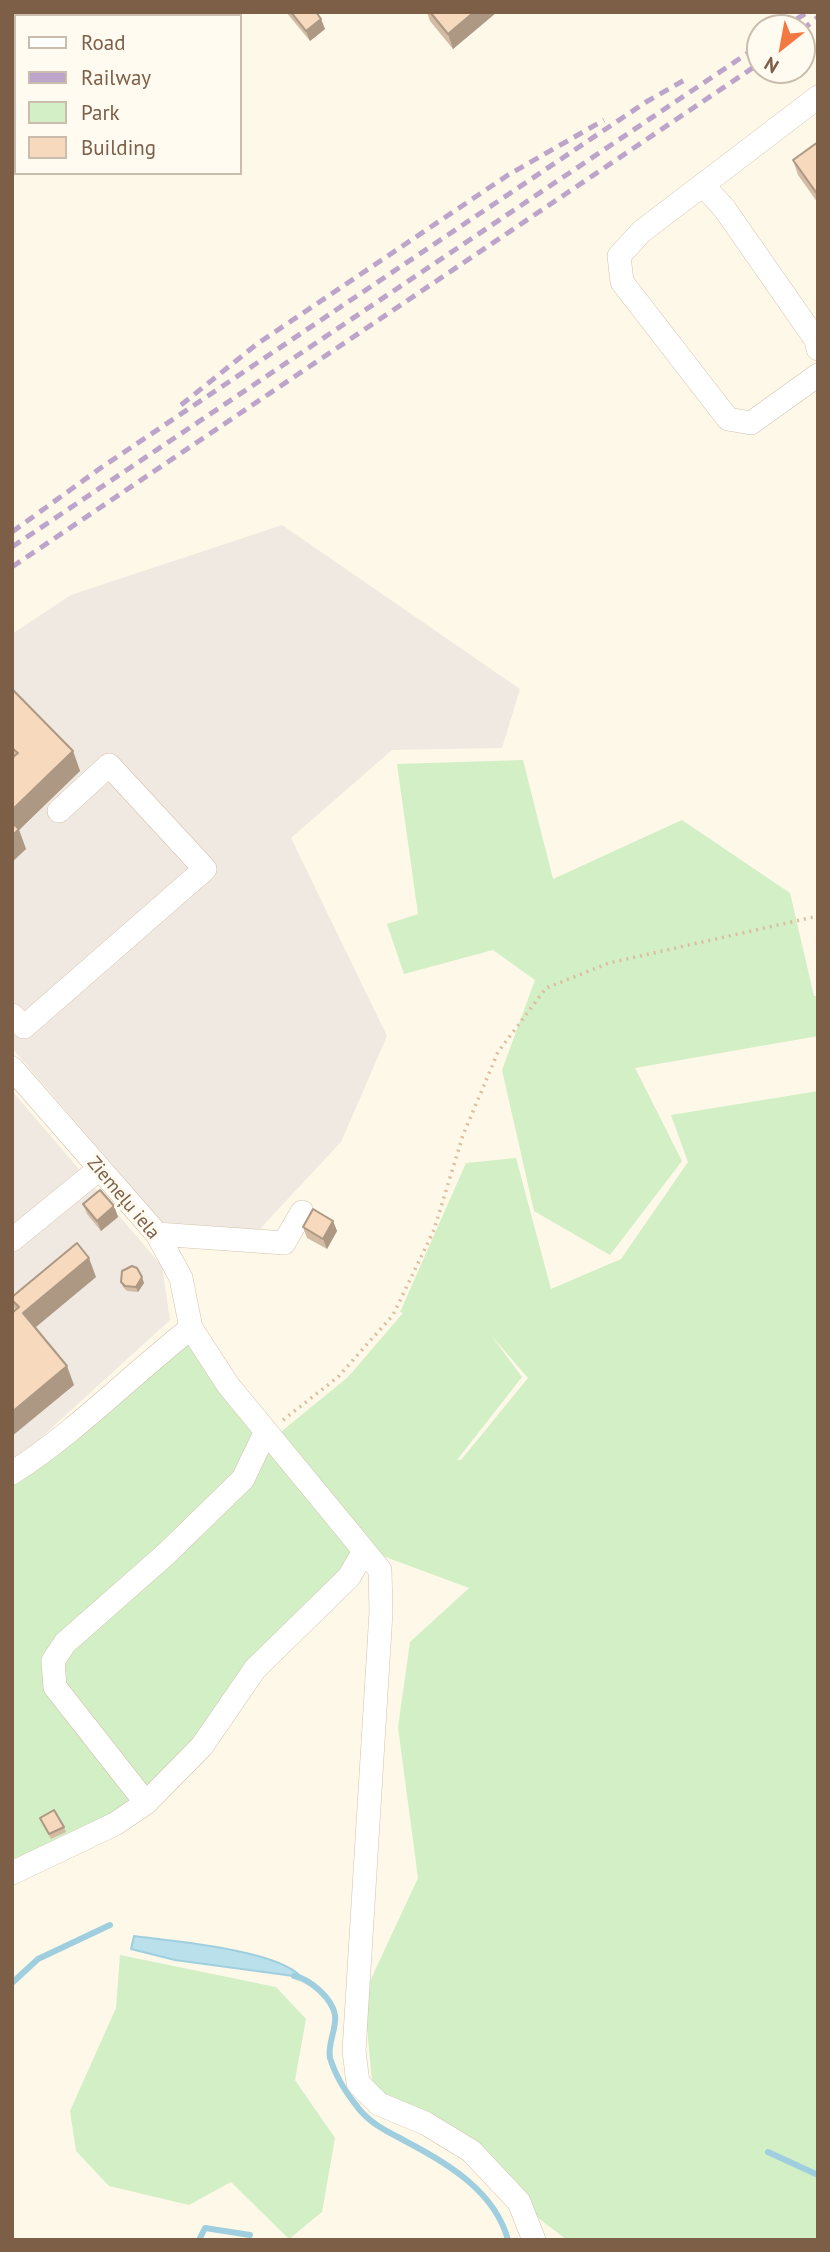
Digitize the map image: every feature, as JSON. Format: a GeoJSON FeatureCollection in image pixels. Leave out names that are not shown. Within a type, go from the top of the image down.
{"type":"FeatureCollection","features":[{"type":"Feature","properties":{"kind":"street"},"geometry":{"type":"LineString","coordinates":[[818,97],[641,232],[619,256],[622,282],[728,419],[751,424],[818,375]]}},
{"type":"Feature","properties":{"kind":"street"},"geometry":{"type":"LineString","coordinates":[[704,184],[724,208],[816,340],[818,349]]}},
{"type":"Feature","properties":{"kind":"street"},"geometry":{"type":"LineString","coordinates":[[12,1015],[24,1027],[205,869],[109,765],[59,811]]}},
{"type":"Feature","properties":{"kind":"street","name":"Ziemeļu iela"},"geometry":{"type":"LineString","coordinates":[[12,1068],[157,1234],[181,1278],[191,1328]]}},
{"type":"Feature","properties":{"kind":"street"},"geometry":{"type":"LineString","coordinates":[[12,1240],[99,1169]]}},
{"type":"Feature","properties":{"kind":"street"},"geometry":{"type":"LineString","coordinates":[[157,1234],[284,1243],[302,1212]]}},
{"type":"Feature","properties":{"kind":"street"},"geometry":{"type":"LineString","coordinates":[[12,1473],[43,1453],[132,1374],[191,1328],[228,1385],[380,1570],[381,1612],[354,2050],[358,2083],[379,2104],[425,2123],[471,2151],[519,2202],[534,2240]]}},
{"type":"Feature","properties":{"kind":"street"},"geometry":{"type":"LineString","coordinates":[[146,1803],[55,1687],[54,1661],[65,1643],[166,1554],[243,1479],[266,1431]]}},
{"type":"Feature","properties":{"kind":"street"},"geometry":{"type":"LineString","coordinates":[[12,1872],[115,1824],[146,1803],[202,1746],[255,1669],[349,1577],[364,1551]]}},
{"type":"Feature","properties":{"kind":"path"},"geometry":{"type":"LineString","coordinates":[[266,1431],[303,1407],[338,1377],[393,1315],[434,1230],[463,1135],[498,1052],[546,988],[609,963],[818,916]]}},
{"type":"Feature","properties":{"kind":"shaded area"},"geometry":{"type":"Polygon","coordinates":[[[282,525],[520,689],[502,748],[392,750],[291,838],[387,1036],[341,1142],[257,1232],[162,1222],[12,1048],[12,634],[71,595],[282,525]]]}},
{"type":"Feature","properties":{"kind":"shaded area"},"geometry":{"type":"Polygon","coordinates":[[[12,1091],[162,1266],[170,1320],[12,1464],[12,1091]]]}},
{"type":"Feature","properties":{"kind":"green space"},"geometry":{"type":"Polygon","coordinates":[[[523,760],[553,879],[682,820],[790,893],[814,996],[818,996],[818,1036],[635,1068],[682,1161],[610,1255],[534,1211],[502,1070],[535,980],[493,950],[404,974],[387,924],[418,914],[397,764],[523,760]]]}},
{"type":"Feature","properties":{"kind":"green space"},"geometry":{"type":"Polygon","coordinates":[[[818,1091],[818,2240],[567,2240],[424,2131],[372,2082],[364,1994],[418,1878],[398,1727],[410,1642],[469,1588],[372,1552],[141,1810],[12,1874],[12,1486],[187,1342],[277,1435],[348,1377],[403,1313],[400,1312],[466,1163],[516,1158],[551,1289],[621,1259],[688,1162],[671,1115],[818,1091]],[[491,1335],[522,1377],[457,1460],[461,1460],[528,1378],[491,1335]]]}},
{"type":"Feature","properties":{"kind":"green space"},"geometry":{"type":"Polygon","coordinates":[[[120,1955],[276,1987],[306,2019],[295,2080],[335,2138],[322,2212],[289,2239],[231,2182],[189,2205],[109,2186],[76,2151],[70,2111],[116,2008],[120,1955]]]}},
{"type":"Feature","properties":{"kind":"water"},"geometry":{"type":"Polygon","coordinates":[[[134,1936],[248,1953],[289,1968],[301,1977],[175,1960],[131,1949],[134,1936]]]}},
{"type":"Feature","properties":{"kind":"building"},"geometry":{"type":"Polygon","coordinates":[[[12,12],[51,12],[14,14],[12,46],[12,12]]]}},
{"type":"Feature","properties":{"kind":"building"},"geometry":{"type":"Polygon","coordinates":[[[291,12],[316,12],[321,19],[306,31],[291,12]]]}},
{"type":"Feature","properties":{"kind":"building"},"geometry":{"type":"Polygon","coordinates":[[[430,12],[474,12],[448,34],[430,12]]]}},
{"type":"Feature","properties":{"kind":"building"},"geometry":{"type":"Polygon","coordinates":[[[818,142],[818,195],[793,160],[818,142]]]}},
{"type":"Feature","properties":{"kind":"building"},"geometry":{"type":"Polygon","coordinates":[[[12,689],[73,751],[12,810],[12,758],[18,753],[12,748],[12,689]]]}},
{"type":"Feature","properties":{"kind":"building"},"geometry":{"type":"Polygon","coordinates":[[[12,823],[19,829],[12,836],[12,823]]]}},
{"type":"Feature","properties":{"kind":"building"},"geometry":{"type":"Polygon","coordinates":[[[100,1190],[114,1206],[97,1221],[83,1204],[100,1190]]]}},
{"type":"Feature","properties":{"kind":"building"},"geometry":{"type":"Polygon","coordinates":[[[313,1209],[333,1221],[323,1239],[303,1227],[313,1209]]]}},
{"type":"Feature","properties":{"kind":"building"},"geometry":{"type":"Polygon","coordinates":[[[77,1243],[89,1258],[23,1313],[67,1366],[12,1412],[12,1313],[19,1307],[12,1297],[77,1243]]]}},
{"type":"Feature","properties":{"kind":"building"},"geometry":{"type":"Polygon","coordinates":[[[132,1266],[137,1268],[142,1277],[136,1287],[125,1286],[121,1282],[122,1271],[132,1266]]]}},
{"type":"Feature","properties":{"kind":"building"},"geometry":{"type":"Polygon","coordinates":[[[54,1810],[64,1827],[49,1834],[40,1818],[54,1810]]]}},
{"type":"Feature","properties":{"kind":"waterway"},"geometry":{"type":"LineString","coordinates":[[12,1983],[38,1959],[110,1925]]}},
{"type":"Feature","properties":{"kind":"waterway"},"geometry":{"type":"LineString","coordinates":[[294,1976],[307,1981],[330,2002],[335,2015],[330,2058],[342,2085],[359,2109],[375,2124],[439,2160],[468,2181],[493,2208],[508,2240]]}},
{"type":"Feature","properties":{"kind":"waterway"},"geometry":{"type":"LineString","coordinates":[[768,2152],[818,2175]]}},
{"type":"Feature","properties":{"kind":"waterway"},"geometry":{"type":"LineString","coordinates":[[199,2240],[205,2228],[250,2235]]}},
{"type":"Feature","properties":{"kind":"railway"},"geometry":{"type":"LineString","coordinates":[[12,547],[746,54]]}},
{"type":"Feature","properties":{"kind":"railway"},"geometry":{"type":"LineString","coordinates":[[12,567],[746,72]]}},
{"type":"Feature","properties":{"kind":"railway"},"geometry":{"type":"LineString","coordinates":[[12,532],[102,467],[646,102],[688,78]]}},
{"type":"Feature","properties":{"kind":"railway"},"geometry":{"type":"LineString","coordinates":[[181,405],[257,344],[508,175],[604,120]]}}]}
